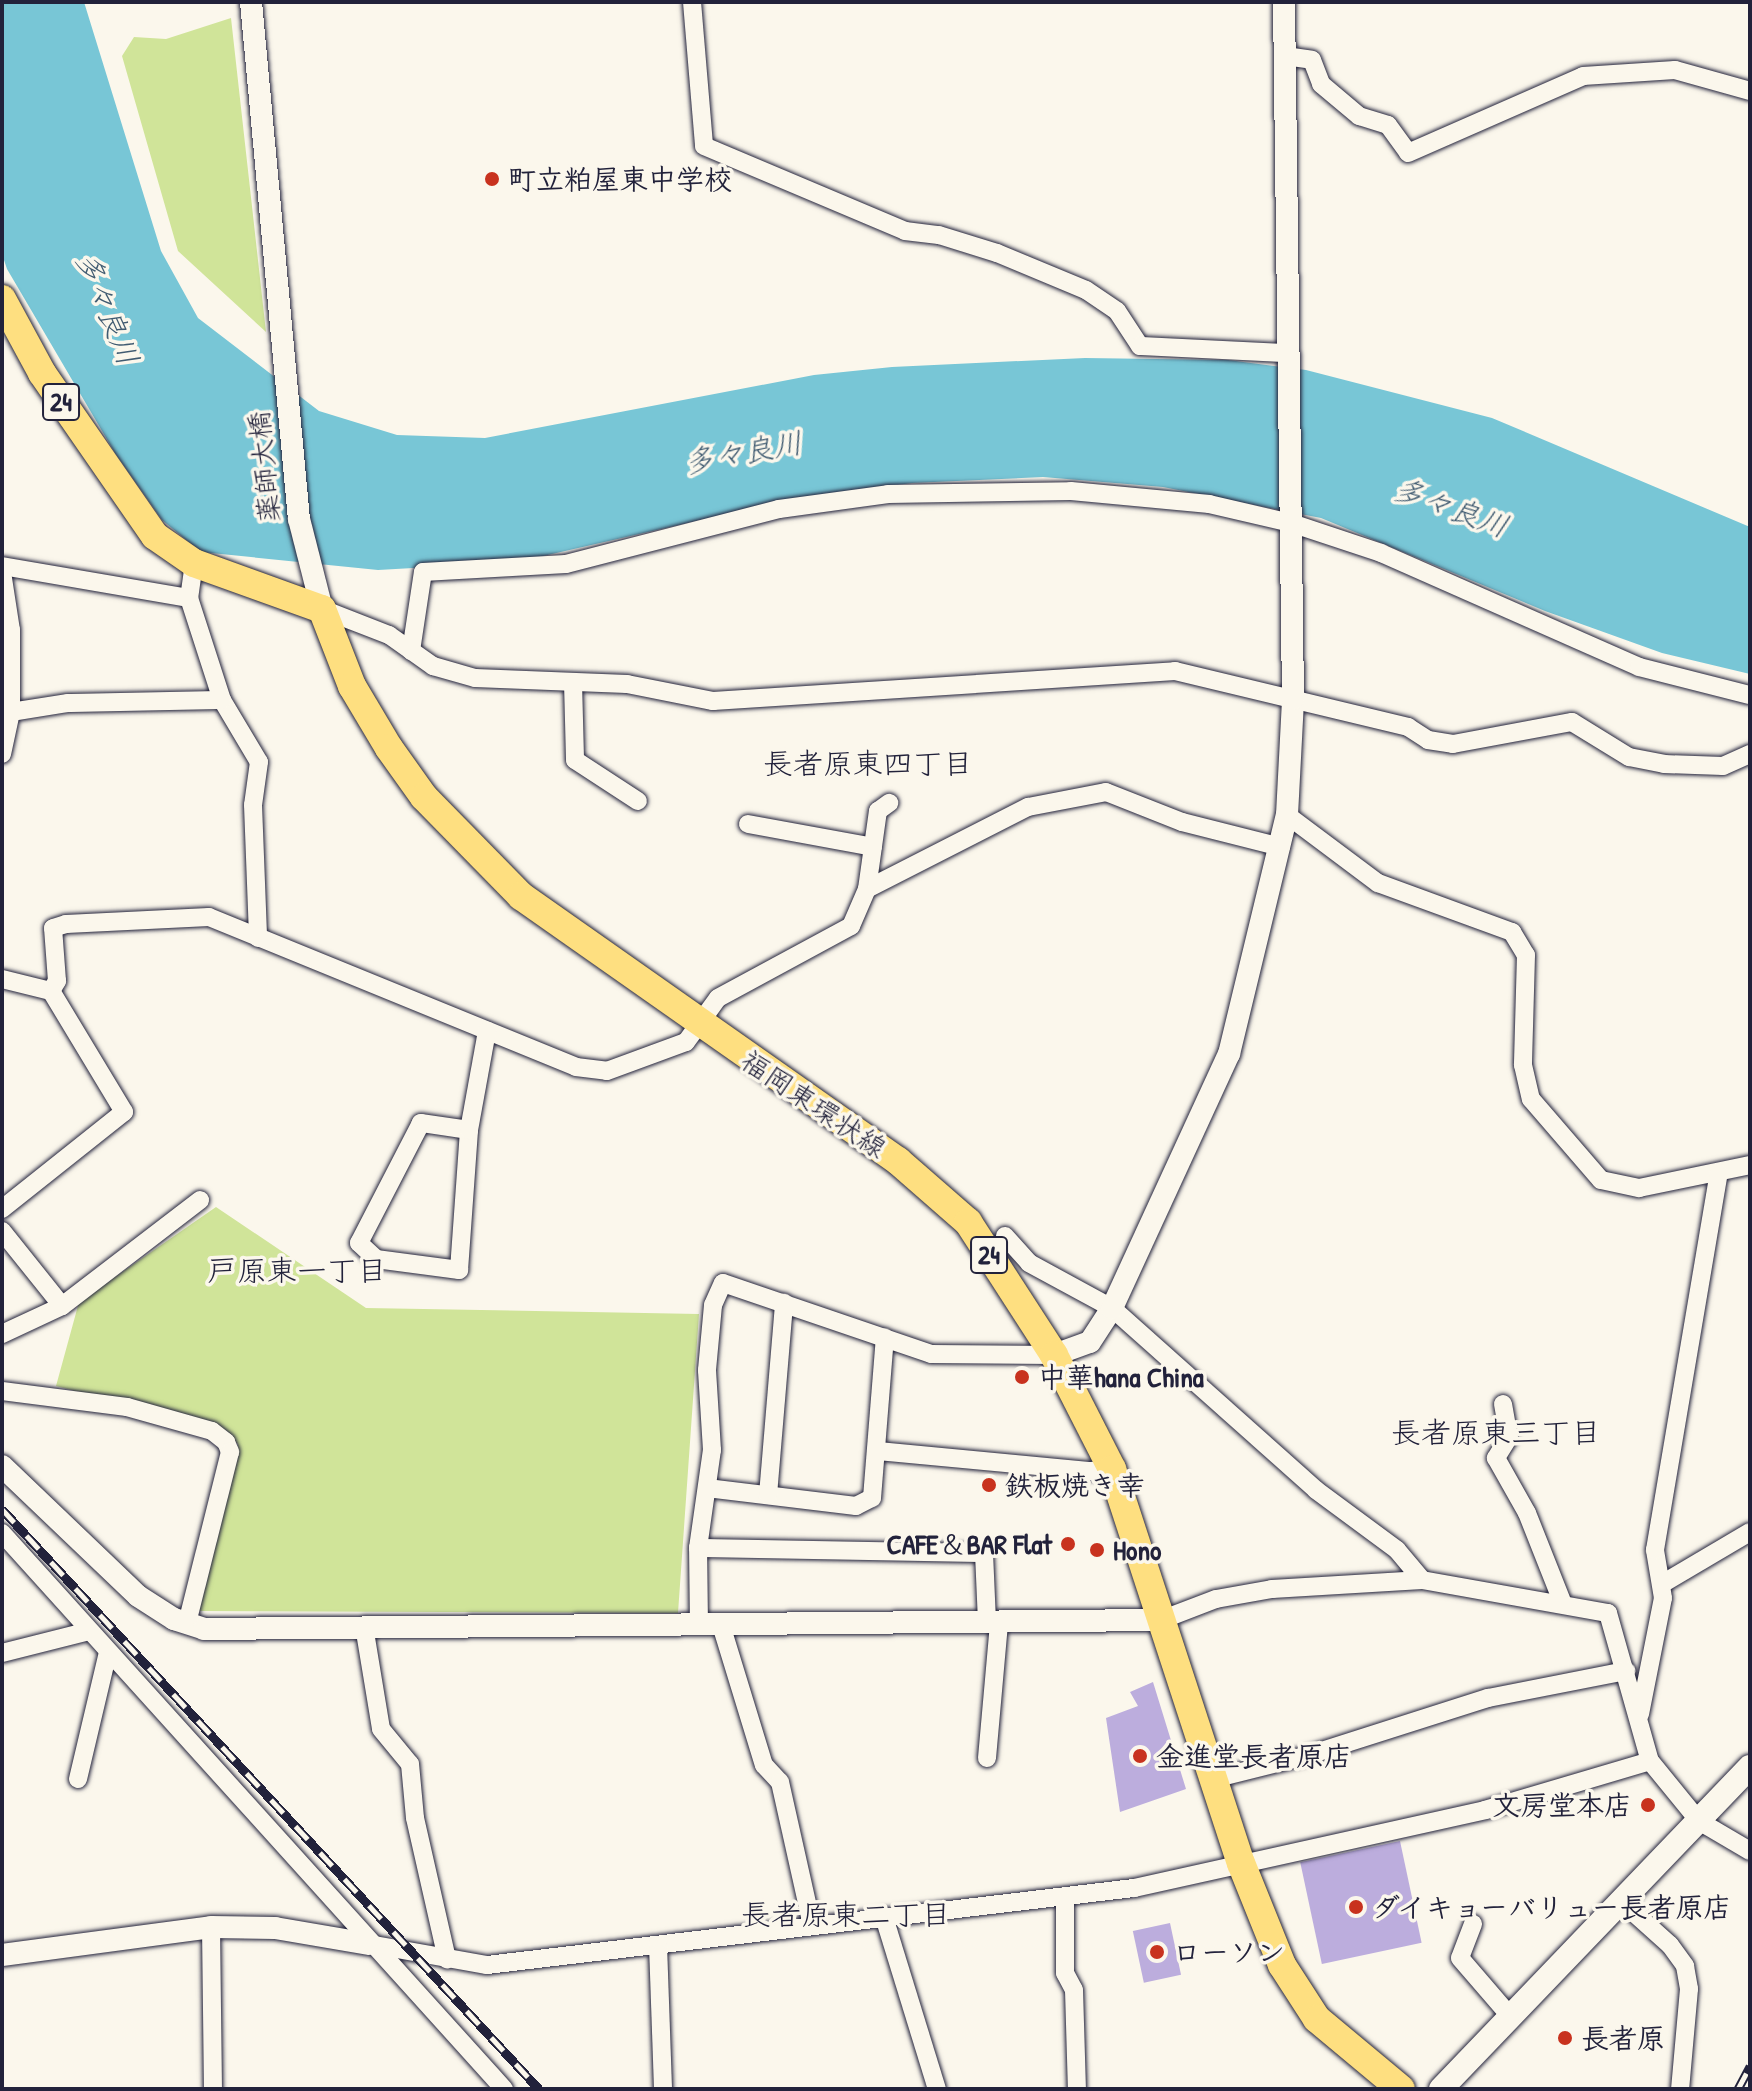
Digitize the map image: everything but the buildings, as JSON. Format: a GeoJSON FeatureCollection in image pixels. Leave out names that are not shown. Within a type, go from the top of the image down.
{"type":"FeatureCollection","features":[{"type":"Feature","properties":{"kind":"main road","name":"24"},"geometry":{"type":"LineString","coordinates":[[2,299],[42,373],[127,502],[155,536],[194,563],[322,609]]}},
{"type":"Feature","properties":{"kind":"main road","name":"福岡東環状線"},"geometry":{"type":"LineString","coordinates":[[322,609],[352,686],[424,797],[521,896],[699,1025],[898,1161],[968,1222],[1054,1355],[1112,1469],[1241,1863],[1282,1965],[1317,2019],[1401,2089]]}},
{"type":"Feature","properties":{"kind":"main road"},"geometry":{"type":"LineString","coordinates":[[1441,2089],[1750,1767]]}},
{"type":"Feature","properties":{"kind":"street","name":"薬師大橋"},"geometry":{"type":"LineString","coordinates":[[251,2],[283,355],[309,572],[322,609]]}},
{"type":"Feature","properties":{"kind":"street"},"geometry":{"type":"LineString","coordinates":[[692,2],[704,146],[905,231],[939,235],[997,253],[1086,290],[1117,311],[1140,346],[1285,353]]}},
{"type":"Feature","properties":{"kind":"street"},"geometry":{"type":"LineString","coordinates":[[699,1626],[698,1548],[712,1450],[707,1370],[713,1305],[723,1283],[931,1354],[1054,1355],[1090,1342],[1112,1308],[1229,1054],[1287,815],[1293,699],[1285,353],[1284,2]]}},
{"type":"Feature","properties":{"kind":"street"},"geometry":{"type":"LineString","coordinates":[[1285,56],[1312,60],[1321,84],[1359,116],[1388,125],[1408,153],[1583,76],[1675,70],[1750,91]]}},
{"type":"Feature","properties":{"kind":"street"},"geometry":{"type":"LineString","coordinates":[[411,651],[423,572],[566,564],[779,509],[957,490],[1071,491],[1209,504],[1291,523],[1381,553],[1639,667],[1750,695]]}},
{"type":"Feature","properties":{"kind":"street"},"geometry":{"type":"LineString","coordinates":[[194,563],[189,598],[222,700],[259,762],[253,805],[258,938]]}},
{"type":"Feature","properties":{"kind":"street"},"geometry":{"type":"LineString","coordinates":[[2,754],[11,712],[11,630],[2,569],[189,598]]}},
{"type":"Feature","properties":{"kind":"street"},"geometry":{"type":"LineString","coordinates":[[322,609],[389,635],[433,666],[475,678],[627,684],[713,701],[1175,671],[1293,699],[1453,744],[1572,722],[1629,757],[1664,764],[1723,766],[1750,754]]}},
{"type":"Feature","properties":{"kind":"street"},"geometry":{"type":"LineString","coordinates":[[573,682],[575,760],[638,801]]}},
{"type":"Feature","properties":{"kind":"street"},"geometry":{"type":"LineString","coordinates":[[11,712],[68,703],[222,700]]}},
{"type":"Feature","properties":{"kind":"street"},"geometry":{"type":"LineString","coordinates":[[867,889],[1028,807],[1106,792],[1182,822],[1281,847]]}},
{"type":"Feature","properties":{"kind":"street"},"geometry":{"type":"LineString","coordinates":[[51,991],[57,981],[53,928],[66,924],[209,917],[595,1072],[686,1042],[718,998],[851,926],[867,889],[878,811],[889,803]]}},
{"type":"Feature","properties":{"kind":"street"},"geometry":{"type":"LineString","coordinates":[[1287,815],[1378,883],[1512,932],[1526,955],[1523,1065],[1531,1099],[1601,1180],[1639,1188],[1750,1165]]}},
{"type":"Feature","properties":{"kind":"street"},"geometry":{"type":"LineString","coordinates":[[748,824],[873,847]]}},
{"type":"Feature","properties":{"kind":"street"},"geometry":{"type":"LineString","coordinates":[[2,979],[51,991],[124,1112],[2,1209]]}},
{"type":"Feature","properties":{"kind":"street"},"geometry":{"type":"LineString","coordinates":[[469,1130],[421,1123],[359,1243],[376,1259],[459,1270],[469,1130],[487,1031]]}},
{"type":"Feature","properties":{"kind":"street"},"geometry":{"type":"LineString","coordinates":[[1639,1719],[1662,1584],[1655,1550],[1719,1173]]}},
{"type":"Feature","properties":{"kind":"street"},"geometry":{"type":"LineString","coordinates":[[2,1334],[62,1306],[200,1200]]}},
{"type":"Feature","properties":{"kind":"street"},"geometry":{"type":"LineString","coordinates":[[2,1231],[62,1306]]}},
{"type":"Feature","properties":{"kind":"street"},"geometry":{"type":"LineString","coordinates":[[1005,1236],[1029,1263],[1112,1308],[1316,1490],[1397,1550],[1422,1580]]}},
{"type":"Feature","properties":{"kind":"street"},"geometry":{"type":"LineString","coordinates":[[768,1495],[784,1303]]}},
{"type":"Feature","properties":{"kind":"street"},"geometry":{"type":"LineString","coordinates":[[707,1488],[856,1506],[872,1498],[885,1338]]}},
{"type":"Feature","properties":{"kind":"street"},"geometry":{"type":"LineString","coordinates":[[2,1391],[127,1407],[212,1431],[226,1442],[230,1452],[187,1623]]}},
{"type":"Feature","properties":{"kind":"street"},"geometry":{"type":"LineString","coordinates":[[1503,1404],[1509,1437],[1496,1458],[1527,1513],[1563,1604]]}},
{"type":"Feature","properties":{"kind":"street"},"geometry":{"type":"LineString","coordinates":[[878,1451],[1112,1469]]}},
{"type":"Feature","properties":{"kind":"street"},"geometry":{"type":"LineString","coordinates":[[2,1466],[105,1569],[138,1596],[204,1629],[364,1626],[722,1628],[1161,1620],[1216,1599],[1272,1589],[1422,1580],[1608,1613],[1650,1761],[1699,1821],[1750,1851]]}},
{"type":"Feature","properties":{"kind":"street"},"geometry":{"type":"LineString","coordinates":[[1662,1584],[1750,1532]]}},
{"type":"Feature","properties":{"kind":"street"},"geometry":{"type":"LineString","coordinates":[[2,1533],[493,2085]]}},
{"type":"Feature","properties":{"kind":"street"},"geometry":{"type":"LineString","coordinates":[[698,1548],[984,1553],[993,1623],[987,1758]]}},
{"type":"Feature","properties":{"kind":"street"},"geometry":{"type":"LineString","coordinates":[[364,1626],[381,1729],[410,1764],[415,1818],[447,1959]]}},
{"type":"Feature","properties":{"kind":"street"},"geometry":{"type":"LineString","coordinates":[[722,1628],[764,1765],[780,1782],[812,1925]]}},
{"type":"Feature","properties":{"kind":"street"},"geometry":{"type":"LineString","coordinates":[[2,1653],[89,1631]]}},
{"type":"Feature","properties":{"kind":"street"},"geometry":{"type":"LineString","coordinates":[[78,1779],[108,1652]]}},
{"type":"Feature","properties":{"kind":"street"},"geometry":{"type":"LineString","coordinates":[[1213,1779],[1309,1755],[1488,1698],[1626,1671]]}},
{"type":"Feature","properties":{"kind":"street"},"geometry":{"type":"LineString","coordinates":[[2,1955],[211,1927],[275,1928],[487,1965],[658,1945],[1134,1888],[1485,1810],[1650,1761]]}},
{"type":"Feature","properties":{"kind":"street"},"geometry":{"type":"LineString","coordinates":[[1065,1896],[1065,1973],[1074,1990],[1077,2089]]}},
{"type":"Feature","properties":{"kind":"street"},"geometry":{"type":"LineString","coordinates":[[1622,1902],[1670,1945],[1685,1966],[1689,1989],[1680,2089]]}},
{"type":"Feature","properties":{"kind":"street"},"geometry":{"type":"LineString","coordinates":[[884,1917],[937,2089]]}},
{"type":"Feature","properties":{"kind":"street"},"geometry":{"type":"LineString","coordinates":[[1473,1924],[1460,1958],[1511,2017]]}},
{"type":"Feature","properties":{"kind":"street"},"geometry":{"type":"LineString","coordinates":[[211,1927],[213,2089]]}},
{"type":"Feature","properties":{"kind":"street"},"geometry":{"type":"LineString","coordinates":[[658,1945],[663,2089]]}},
{"type":"Feature","properties":{"kind":"green space"},"geometry":{"type":"Polygon","coordinates":[[[231,18],[266,332],[178,251],[122,56],[134,37],[166,39],[231,18]]]}},
{"type":"Feature","properties":{"kind":"green space"},"geometry":{"type":"Polygon","coordinates":[[[216,1207],[366,1308],[699,1314],[678,1613],[198,1611],[238,1444],[217,1429],[56,1386],[79,1302],[216,1207]]]}},
{"type":"Feature","properties":{"kind":"water","name":"多々良川"},"geometry":{"type":"Polygon","coordinates":[[[2,2],[84,2],[161,251],[198,318],[319,411],[397,435],[485,438],[814,375],[892,367],[1085,358],[1228,360],[1306,370],[1492,418],[1750,527],[1750,674],[1662,653],[1545,611],[1321,518],[1163,487],[1043,477],[912,483],[788,500],[517,562],[378,570],[201,552],[162,520],[115,453],[7,269],[2,254],[2,2]]]}},
{"type":"Feature","properties":{"kind":"railway"},"geometry":{"type":"LineString","coordinates":[[2,1509],[539,2089]]}},
{"type":"Feature","properties":{"kind":"railway"},"geometry":{"type":"LineString","coordinates":[[1738,2089],[1750,2066]]}},
{"type":"Feature","properties":{"kind":"place","name":"町立粕屋東中学校"},"geometry":{"type":"Point","coordinates":[492,179]}},
{"type":"Feature","properties":{"kind":"place","name":"中華hana China"},"geometry":{"type":"Point","coordinates":[1022,1377]}},
{"type":"Feature","properties":{"kind":"place","name":"鉄板焼き幸"},"geometry":{"type":"Point","coordinates":[989,1485]}},
{"type":"Feature","properties":{"kind":"place","name":"CAFE＆BAR Flat"},"geometry":{"type":"Point","coordinates":[1068,1544]}},
{"type":"Feature","properties":{"kind":"place","name":"Hono"},"geometry":{"type":"Point","coordinates":[1097,1550]}},
{"type":"Feature","properties":{"kind":"place","name":"金進堂長者原店"},"geometry":{"type":"Point","coordinates":[1140,1756]}},
{"type":"Feature","properties":{"kind":"place","name":"文房堂本店"},"geometry":{"type":"Point","coordinates":[1648,1805]}},
{"type":"Feature","properties":{"kind":"place","name":"ダイキョーバリュー長者原店"},"geometry":{"type":"Point","coordinates":[1356,1907]}},
{"type":"Feature","properties":{"kind":"place","name":"ローソン"},"geometry":{"type":"Point","coordinates":[1157,1952]}},
{"type":"Feature","properties":{"kind":"place","name":"長者原"},"geometry":{"type":"Point","coordinates":[1565,2038]}},
{"type":"Feature","properties":{"kind":"district","name":"長者原東四丁目"},"geometry":{"type":"Point","coordinates":[868,763]}},
{"type":"Feature","properties":{"kind":"district","name":"戸原東一丁目"},"geometry":{"type":"Point","coordinates":[297,1270]}},
{"type":"Feature","properties":{"kind":"district","name":"長者原東三丁目"},"geometry":{"type":"Point","coordinates":[1496,1432]}},
{"type":"Feature","properties":{"kind":"district","name":"長者原東二丁目"},"geometry":{"type":"Point","coordinates":[846,1914]}}]}
